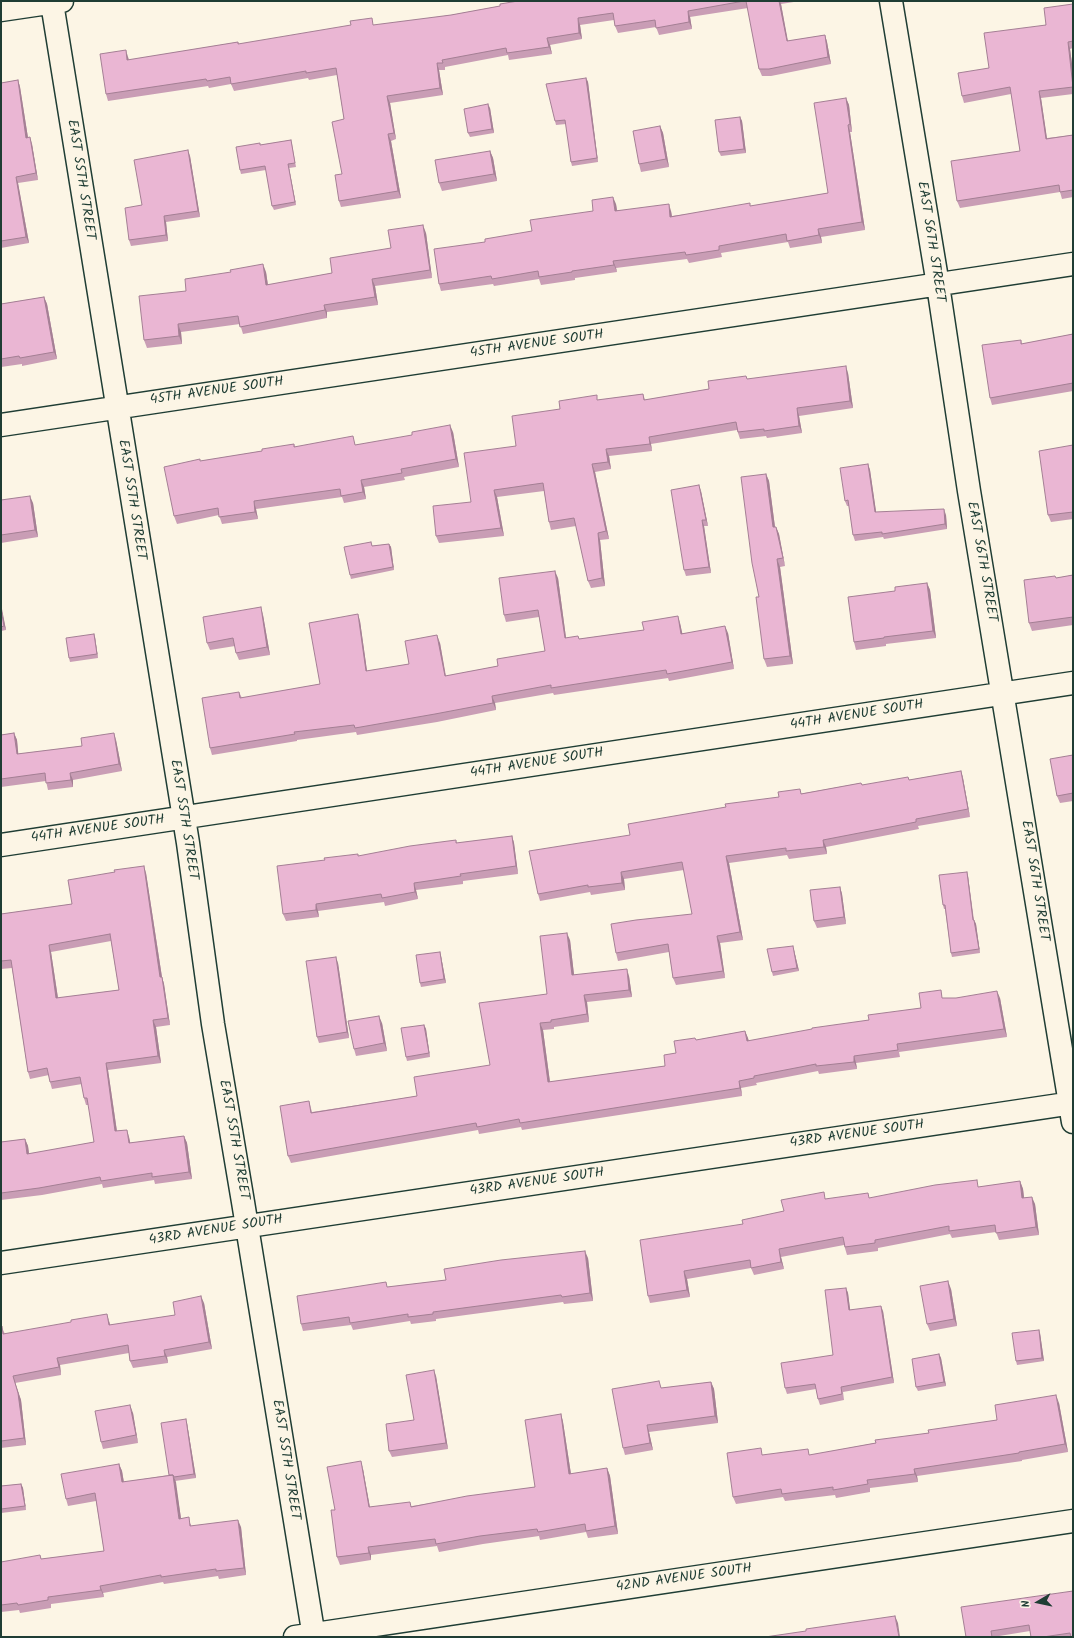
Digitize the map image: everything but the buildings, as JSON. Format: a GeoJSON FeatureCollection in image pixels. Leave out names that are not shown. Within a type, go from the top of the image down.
{"type":"FeatureCollection","features":[{"type":"Feature","properties":{"kind":"street","name":"EAST 56TH STREET"},"geometry":{"type":"LineString","coordinates":[[891,1],[938,285],[969,491],[1072,1109]]}},
{"type":"Feature","properties":{"kind":"street"},"geometry":{"type":"LineString","coordinates":[[1,10],[57,2]]}},
{"type":"Feature","properties":{"kind":"street","name":"EAST 55TH STREET"},"geometry":{"type":"LineString","coordinates":[[57,2],[117,408],[183,818],[213,1024],[247,1226],[307,1636]]}},
{"type":"Feature","properties":{"kind":"street","name":"45TH AVENUE SOUTH"},"geometry":{"type":"LineString","coordinates":[[1,425],[1073,264]]}},
{"type":"Feature","properties":{"kind":"street","name":"44TH AVENUE SOUTH"},"geometry":{"type":"LineString","coordinates":[[1,844],[1073,684]]}},
{"type":"Feature","properties":{"kind":"street","name":"43RD AVENUE SOUTH"},"geometry":{"type":"LineString","coordinates":[[1,1264],[247,1226],[1072,1109]]}},
{"type":"Feature","properties":{"kind":"street","name":"42ND AVENUE SOUTH"},"geometry":{"type":"LineString","coordinates":[[307,1636],[1073,1521]]}}]}
